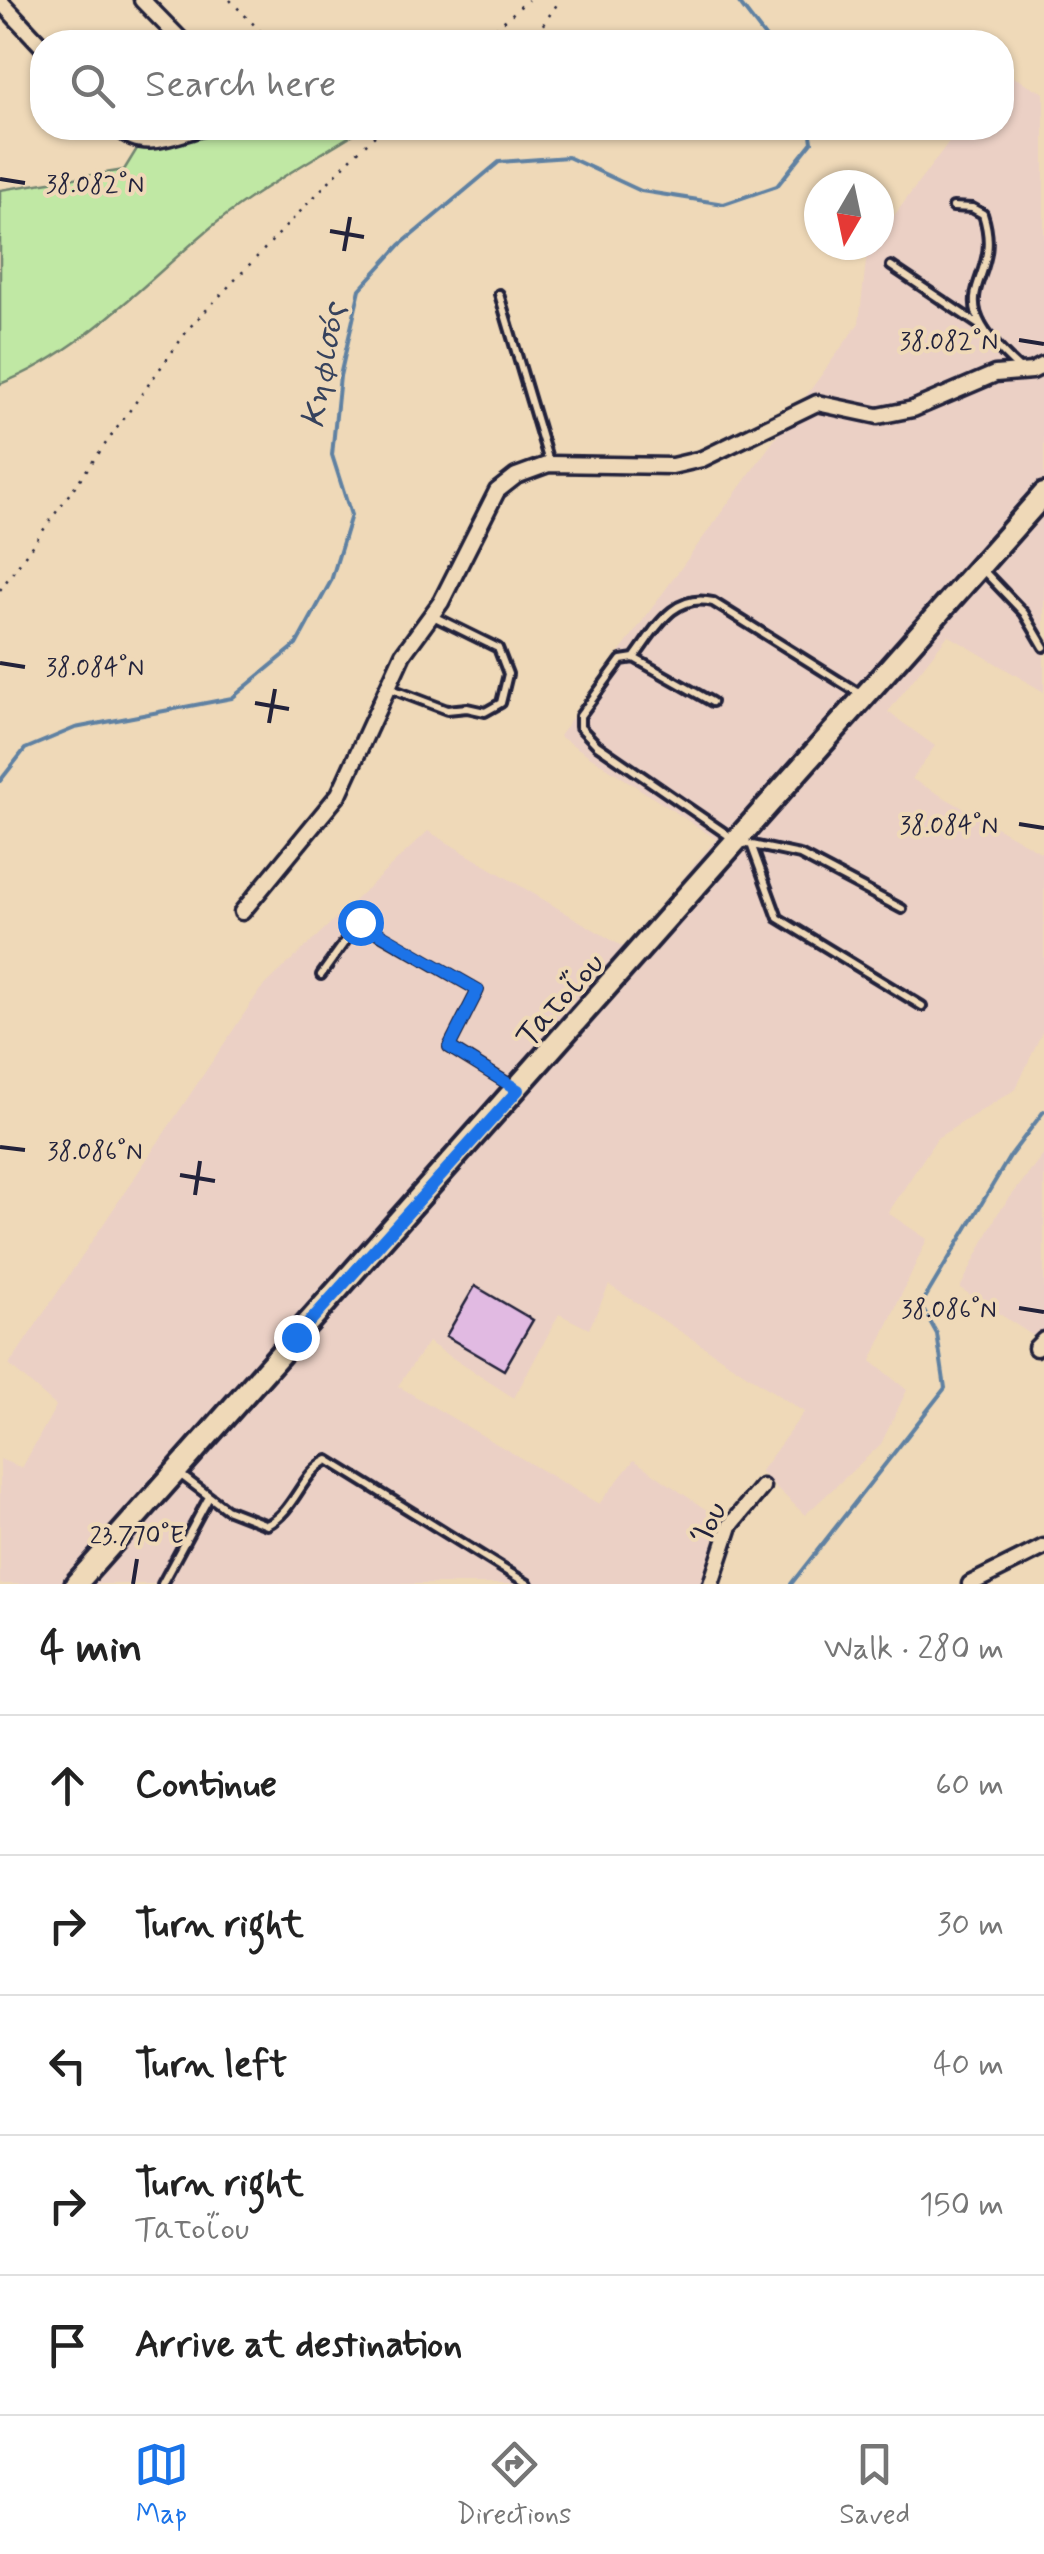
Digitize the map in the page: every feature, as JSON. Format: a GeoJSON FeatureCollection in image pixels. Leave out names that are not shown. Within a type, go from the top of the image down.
{"type":"FeatureCollection","features":[{"type":"Feature","properties":{"kind":"street"},"geometry":{"type":"LineString","coordinates":[[0,0],[30,33]]}},
{"type":"Feature","properties":{"kind":"street"},"geometry":{"type":"LineString","coordinates":[[142,0],[171,30]]}},
{"type":"Feature","properties":{"kind":"street"},"geometry":{"type":"LineString","coordinates":[[242,912],[340,794],[420,626],[432,615],[497,491],[516,476],[549,464],[672,466],[702,459],[817,404],[878,416],[913,409],[995,374],[1044,365]]}},
{"type":"Feature","properties":{"kind":"street","name":"Τατοΐου"},"geometry":{"type":"LineString","coordinates":[[76,1584],[745,843],[1044,494]]}},
{"type":"Feature","properties":{"kind":"street","name":"Ίου"},"geometry":{"type":"LineString","coordinates":[[710,1584],[730,1526],[762,1487]]}},
{"type":"Feature","properties":{"kind":"street"},"geometry":{"type":"LineString","coordinates":[[970,1584],[1044,1547]]}},
{"type":"Feature","properties":{"kind":"lane"},"geometry":{"type":"LineString","coordinates":[[954,207],[983,214],[988,230],[973,306],[991,343],[1022,371]]}},
{"type":"Feature","properties":{"kind":"lane"},"geometry":{"type":"LineString","coordinates":[[891,266],[980,325]]}},
{"type":"Feature","properties":{"kind":"lane"},"geometry":{"type":"LineString","coordinates":[[499,294],[549,464]]}},
{"type":"Feature","properties":{"kind":"lane"},"geometry":{"type":"LineString","coordinates":[[980,567],[1024,613],[1044,647]]}},
{"type":"Feature","properties":{"kind":"lane"},"geometry":{"type":"LineString","coordinates":[[634,658],[678,604],[700,598],[714,602],[866,698]]}},
{"type":"Feature","properties":{"kind":"lane"},"geometry":{"type":"LineString","coordinates":[[388,687],[448,710],[467,708],[484,712],[501,703],[508,674],[498,648],[432,615]]}},
{"type":"Feature","properties":{"kind":"lane"},"geometry":{"type":"LineString","coordinates":[[712,702],[634,658],[621,660],[580,716],[582,732],[745,843],[800,855],[902,909]]}},
{"type":"Feature","properties":{"kind":"lane"},"geometry":{"type":"LineString","coordinates":[[745,843],[778,918],[922,1006]]}},
{"type":"Feature","properties":{"kind":"lane"},"geometry":{"type":"LineString","coordinates":[[322,975],[360,922],[478,990],[449,1047],[518,1090]]}},
{"type":"Feature","properties":{"kind":"lane"},"geometry":{"type":"LineString","coordinates":[[176,1472],[247,1520],[267,1525],[285,1516],[317,1465],[328,1460],[528,1584]]}},
{"type":"Feature","properties":{"kind":"lane"},"geometry":{"type":"LineString","coordinates":[[162,1584],[209,1497]]}},
{"type":"Feature","properties":{"kind":"path"},"geometry":{"type":"LineString","coordinates":[[230,0],[259,30]]}},
{"type":"Feature","properties":{"kind":"path"},"geometry":{"type":"LineString","coordinates":[[494,30],[528,0]]}},
{"type":"Feature","properties":{"kind":"path"},"geometry":{"type":"LineString","coordinates":[[539,30],[560,0]]}},
{"type":"Feature","properties":{"kind":"path"},"geometry":{"type":"LineString","coordinates":[[0,590],[190,327],[370,140]]}},
{"type":"Feature","properties":{"kind":"shaded area"},"geometry":{"type":"Polygon","coordinates":[[[1014,77],[1044,93],[1044,692],[948,635],[888,712],[935,746],[912,779],[1044,854],[1044,1028],[1016,1089],[937,1138],[888,1213],[927,1239],[871,1361],[907,1390],[881,1444],[805,1515],[760,1472],[804,1412],[609,1285],[589,1329],[559,1314],[514,1398],[428,1342],[398,1386],[599,1504],[634,1460],[737,1531],[719,1584],[0,1584],[0,1459],[22,1468],[56,1406],[9,1365],[260,990],[428,831],[625,948],[716,839],[559,736],[859,323],[866,260],[894,260],[894,216],[950,140],[1014,140],[1014,77]]]}},
{"type":"Feature","properties":{"kind":"shaded area"},"geometry":{"type":"Polygon","coordinates":[[[1044,1154],[1044,1343],[960,1288],[998,1213],[1044,1154]]]}},
{"type":"Feature","properties":{"kind":"green space"},"geometry":{"type":"Polygon","coordinates":[[[142,140],[344,140],[232,211],[59,354],[0,384],[0,190],[124,170],[142,140]]]}},
{"type":"Feature","properties":{"kind":"building"},"geometry":{"type":"Polygon","coordinates":[[[475,1286],[533,1320],[504,1370],[446,1336],[475,1286]]]}},
{"type":"Feature","properties":{"kind":"waterway","name":"Κηφισός"},"geometry":{"type":"LineString","coordinates":[[737,0],[760,30]]}},
{"type":"Feature","properties":{"kind":"waterway","name":"Κηφισός"},"geometry":{"type":"LineString","coordinates":[[0,781],[25,749],[75,728],[232,698],[296,645],[331,581],[351,515],[332,455],[340,376],[360,289],[400,245],[499,162],[568,157],[641,191],[724,204],[777,186],[812,140]]}},
{"type":"Feature","properties":{"kind":"waterway"},"geometry":{"type":"LineString","coordinates":[[791,1584],[945,1388],[937,1334],[921,1305],[1010,1156],[1044,1111]]}},
{"type":"Feature","properties":{"kind":"route"},"geometry":{"type":"LineString","coordinates":[[296,1337],[518,1090],[449,1047],[478,990],[360,922]]}}]}
